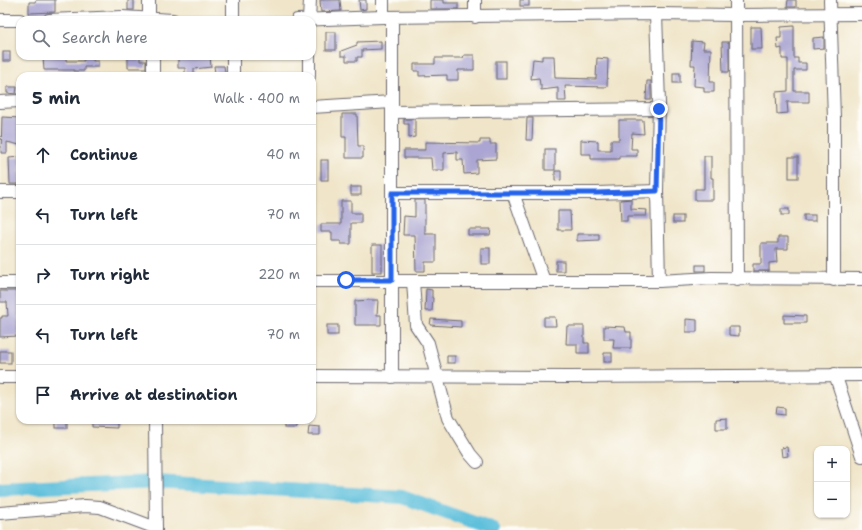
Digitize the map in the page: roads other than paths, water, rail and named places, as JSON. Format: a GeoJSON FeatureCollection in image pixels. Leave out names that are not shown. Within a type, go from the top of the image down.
{"type":"FeatureCollection","features":[{"type":"Feature","properties":{"kind":"street"},"geometry":{"type":"LineString","coordinates":[[149,0],[149,16]]}},
{"type":"Feature","properties":{"kind":"street"},"geometry":{"type":"LineString","coordinates":[[232,0],[233,16]]}},
{"type":"Feature","properties":{"kind":"street"},"geometry":{"type":"LineString","coordinates":[[309,16],[310,0]]}},
{"type":"Feature","properties":{"kind":"street"},"geometry":{"type":"LineString","coordinates":[[383,0],[388,17],[392,107],[392,377]]}},
{"type":"Feature","properties":{"kind":"street"},"geometry":{"type":"LineString","coordinates":[[475,0],[475,17]]}},
{"type":"Feature","properties":{"kind":"street"},"geometry":{"type":"LineString","coordinates":[[736,0],[737,279]]}},
{"type":"Feature","properties":{"kind":"street"},"geometry":{"type":"LineString","coordinates":[[830,0],[834,118],[834,280]]}},
{"type":"Feature","properties":{"kind":"street"},"geometry":{"type":"LineString","coordinates":[[316,20],[388,17],[656,14],[862,14]]}},
{"type":"Feature","properties":{"kind":"street"},"geometry":{"type":"LineString","coordinates":[[656,14],[659,109],[657,191],[660,281]]}},
{"type":"Feature","properties":{"kind":"street"},"geometry":{"type":"LineString","coordinates":[[0,20],[16,20]]}},
{"type":"Feature","properties":{"kind":"street"},"geometry":{"type":"LineString","coordinates":[[153,60],[153,72]]}},
{"type":"Feature","properties":{"kind":"street"},"geometry":{"type":"LineString","coordinates":[[233,60],[233,72]]}},
{"type":"Feature","properties":{"kind":"street"},"geometry":{"type":"LineString","coordinates":[[309,60],[309,72]]}},
{"type":"Feature","properties":{"kind":"street"},"geometry":{"type":"LineString","coordinates":[[0,102],[16,101]]}},
{"type":"Feature","properties":{"kind":"street"},"geometry":{"type":"LineString","coordinates":[[316,107],[659,109]]}},
{"type":"Feature","properties":{"kind":"street"},"geometry":{"type":"LineString","coordinates":[[392,193],[657,191]]}},
{"type":"Feature","properties":{"kind":"street"},"geometry":{"type":"LineString","coordinates":[[0,192],[16,192]]}},
{"type":"Feature","properties":{"kind":"street"},"geometry":{"type":"LineString","coordinates":[[513,193],[544,281]]}},
{"type":"Feature","properties":{"kind":"street"},"geometry":{"type":"LineString","coordinates":[[316,281],[660,281],[711,278],[862,279]]}},
{"type":"Feature","properties":{"kind":"street"},"geometry":{"type":"LineString","coordinates":[[413,281],[416,325],[428,343],[448,418],[470,454],[478,462]]}},
{"type":"Feature","properties":{"kind":"street"},"geometry":{"type":"LineString","coordinates":[[0,283],[16,282]]}},
{"type":"Feature","properties":{"kind":"street"},"geometry":{"type":"LineString","coordinates":[[835,374],[862,456]]}},
{"type":"Feature","properties":{"kind":"street"},"geometry":{"type":"LineString","coordinates":[[316,376],[570,377],[862,374]]}},
{"type":"Feature","properties":{"kind":"street"},"geometry":{"type":"LineString","coordinates":[[0,377],[16,377]]}},
{"type":"Feature","properties":{"kind":"street"},"geometry":{"type":"LineString","coordinates":[[0,513],[85,506],[100,507],[156,529],[155,424]]}},
{"type":"Feature","properties":{"kind":"waterway"},"geometry":{"type":"LineString","coordinates":[[0,489],[156,482],[402,497],[494,530]]}}]}
